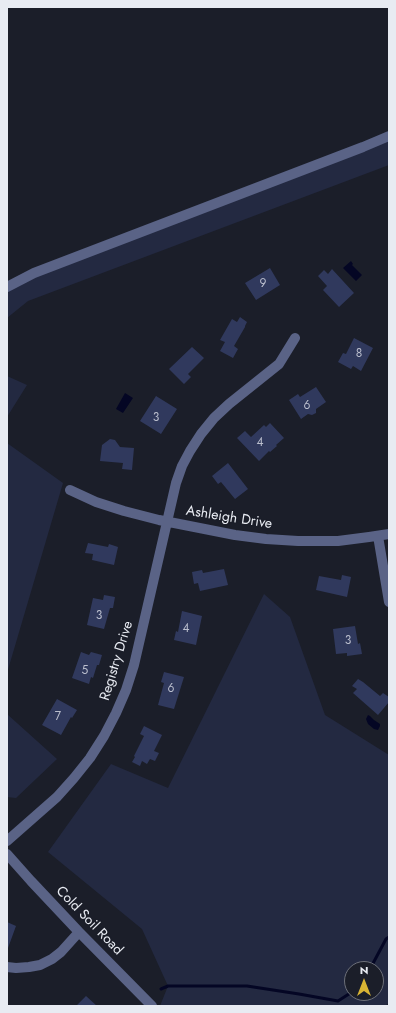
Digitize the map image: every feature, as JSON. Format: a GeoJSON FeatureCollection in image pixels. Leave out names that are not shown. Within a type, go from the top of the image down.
{"type":"FeatureCollection","features":[{"type":"Feature","properties":{"kind":"street"},"geometry":{"type":"LineString","coordinates":[[7,287],[40,270],[389,136]]}},
{"type":"Feature","properties":{"kind":"street","name":"Registry Drive"},"geometry":{"type":"LineString","coordinates":[[7,842],[57,797],[74,778],[97,747],[116,713],[126,690],[134,665],[176,483],[182,466],[190,451],[214,418],[279,364],[295,338]]}},
{"type":"Feature","properties":{"kind":"street","name":"Ashleigh Drive"},"geometry":{"type":"LineString","coordinates":[[70,490],[96,502],[124,511],[167,522],[235,535],[298,541],[338,540],[389,534]]}},
{"type":"Feature","properties":{"kind":"street"},"geometry":{"type":"LineString","coordinates":[[378,536],[389,602]]}},
{"type":"Feature","properties":{"kind":"street","name":"Cold Soil Road"},"geometry":{"type":"LineString","coordinates":[[7,854],[31,881],[152,1006]]}},
{"type":"Feature","properties":{"kind":"street"},"geometry":{"type":"LineString","coordinates":[[7,967],[16,968],[40,965],[61,952],[80,932]]}},
{"type":"Feature","properties":{"kind":"shaded area"},"geometry":{"type":"Polygon","coordinates":[[[389,132],[389,165],[28,301],[7,318],[7,293],[23,280],[389,132]]]}},
{"type":"Feature","properties":{"kind":"shaded area"},"geometry":{"type":"Polygon","coordinates":[[[351,261],[353,264],[352,265],[362,275],[356,281],[343,268],[351,261]]]}},
{"type":"Feature","properties":{"kind":"shaded area"},"geometry":{"type":"Polygon","coordinates":[[[7,376],[27,385],[7,417],[7,376]]]}},
{"type":"Feature","properties":{"kind":"shaded area"},"geometry":{"type":"Polygon","coordinates":[[[125,393],[133,398],[123,413],[116,409],[125,393]]]}},
{"type":"Feature","properties":{"kind":"shaded area"},"geometry":{"type":"Polygon","coordinates":[[[7,443],[63,483],[7,673],[7,443]]]}},
{"type":"Feature","properties":{"kind":"shaded area"},"geometry":{"type":"Polygon","coordinates":[[[264,594],[290,617],[325,715],[389,755],[389,1003],[385,1006],[160,1006],[168,986],[142,929],[48,852],[111,764],[168,788],[264,594]]]}},
{"type":"Feature","properties":{"kind":"shaded area"},"geometry":{"type":"Polygon","coordinates":[[[7,714],[57,759],[16,798],[7,797],[7,714]]]}},
{"type":"Feature","properties":{"kind":"shaded area"},"geometry":{"type":"Polygon","coordinates":[[[368,715],[380,724],[378,730],[374,729],[368,724],[366,719],[368,715]]]}},
{"type":"Feature","properties":{"kind":"building"},"geometry":{"type":"Polygon","coordinates":[[[270,268],[280,285],[256,300],[245,283],[270,268]]]}},
{"type":"Feature","properties":{"kind":"building"},"geometry":{"type":"Polygon","coordinates":[[[332,269],[354,293],[339,307],[323,290],[327,286],[318,276],[324,270],[328,274],[332,269]]]}},
{"type":"Feature","properties":{"kind":"building"},"geometry":{"type":"Polygon","coordinates":[[[240,317],[247,322],[234,346],[238,349],[233,358],[220,351],[225,342],[220,340],[232,319],[237,322],[240,317]]]}},
{"type":"Feature","properties":{"kind":"building"},"geometry":{"type":"Polygon","coordinates":[[[354,338],[373,348],[361,371],[353,366],[351,369],[338,362],[343,353],[346,354],[354,338]]]}},
{"type":"Feature","properties":{"kind":"building"},"geometry":{"type":"Polygon","coordinates":[[[192,347],[204,358],[188,374],[191,377],[184,384],[169,369],[192,347]]]}},
{"type":"Feature","properties":{"kind":"building"},"geometry":{"type":"Polygon","coordinates":[[[316,387],[326,402],[316,409],[316,413],[312,415],[308,414],[301,419],[289,400],[298,394],[300,397],[316,387]]]}},
{"type":"Feature","properties":{"kind":"building"},"geometry":{"type":"Polygon","coordinates":[[[156,396],[177,409],[161,434],[140,421],[156,396]]]}},
{"type":"Feature","properties":{"kind":"building"},"geometry":{"type":"Polygon","coordinates":[[[270,423],[284,438],[259,461],[237,438],[245,431],[251,437],[264,425],[266,427],[270,423]]]}},
{"type":"Feature","properties":{"kind":"building"},"geometry":{"type":"Polygon","coordinates":[[[110,439],[115,440],[120,447],[134,448],[132,470],[122,469],[123,463],[100,461],[102,445],[110,439]]]}},
{"type":"Feature","properties":{"kind":"building"},"geometry":{"type":"Polygon","coordinates":[[[228,463],[248,489],[235,499],[221,482],[218,484],[212,476],[228,463]]]}},
{"type":"Feature","properties":{"kind":"building"},"geometry":{"type":"Polygon","coordinates":[[[88,543],[108,547],[109,544],[118,547],[114,565],[92,560],[93,554],[85,553],[88,543]]]}},
{"type":"Feature","properties":{"kind":"building"},"geometry":{"type":"Polygon","coordinates":[[[224,569],[228,585],[200,591],[198,583],[194,584],[192,572],[202,570],[203,573],[224,569]]]}},
{"type":"Feature","properties":{"kind":"building"},"geometry":{"type":"Polygon","coordinates":[[[342,575],[351,577],[347,597],[316,590],[319,576],[341,580],[342,575]]]}},
{"type":"Feature","properties":{"kind":"building"},"geometry":{"type":"Polygon","coordinates":[[[104,595],[115,597],[113,608],[110,608],[104,629],[87,625],[93,598],[103,600],[104,595]]]}},
{"type":"Feature","properties":{"kind":"building"},"geometry":{"type":"Polygon","coordinates":[[[182,611],[202,616],[196,645],[174,640],[176,631],[178,632],[182,611]]]}},
{"type":"Feature","properties":{"kind":"building"},"geometry":{"type":"Polygon","coordinates":[[[355,626],[358,644],[360,643],[362,654],[347,656],[347,653],[336,654],[333,629],[355,626]]]}},
{"type":"Feature","properties":{"kind":"building"},"geometry":{"type":"Polygon","coordinates":[[[81,652],[89,655],[91,652],[102,655],[99,665],[97,665],[93,678],[91,677],[89,684],[72,678],[81,652]]]}},
{"type":"Feature","properties":{"kind":"building"},"geometry":{"type":"Polygon","coordinates":[[[164,672],[184,677],[174,709],[158,705],[164,683],[161,682],[164,672]]]}},
{"type":"Feature","properties":{"kind":"building"},"geometry":{"type":"Polygon","coordinates":[[[358,679],[380,696],[383,693],[389,697],[389,702],[378,715],[353,693],[357,689],[352,686],[358,679]]]}},
{"type":"Feature","properties":{"kind":"building"},"geometry":{"type":"Polygon","coordinates":[[[57,699],[77,710],[72,718],[71,717],[61,735],[42,725],[57,699]]]}},
{"type":"Feature","properties":{"kind":"building"},"geometry":{"type":"Polygon","coordinates":[[[144,726],[162,735],[154,751],[159,753],[155,761],[150,759],[147,764],[142,761],[140,766],[132,762],[144,736],[140,734],[144,726]]]}},
{"type":"Feature","properties":{"kind":"building"},"geometry":{"type":"Polygon","coordinates":[[[7,922],[16,926],[8,948],[7,948],[7,922]]]}},
{"type":"Feature","properties":{"kind":"building"},"geometry":{"type":"Polygon","coordinates":[[[86,996],[97,1006],[76,1006],[86,996]]]}},
{"type":"Feature","properties":{"kind":"waterway"},"geometry":{"type":"LineString","coordinates":[[374,961],[386,939],[389,937]]}},
{"type":"Feature","properties":{"kind":"waterway"},"geometry":{"type":"LineString","coordinates":[[161,989],[168,986],[247,986],[338,1001],[344,997]]}}]}
